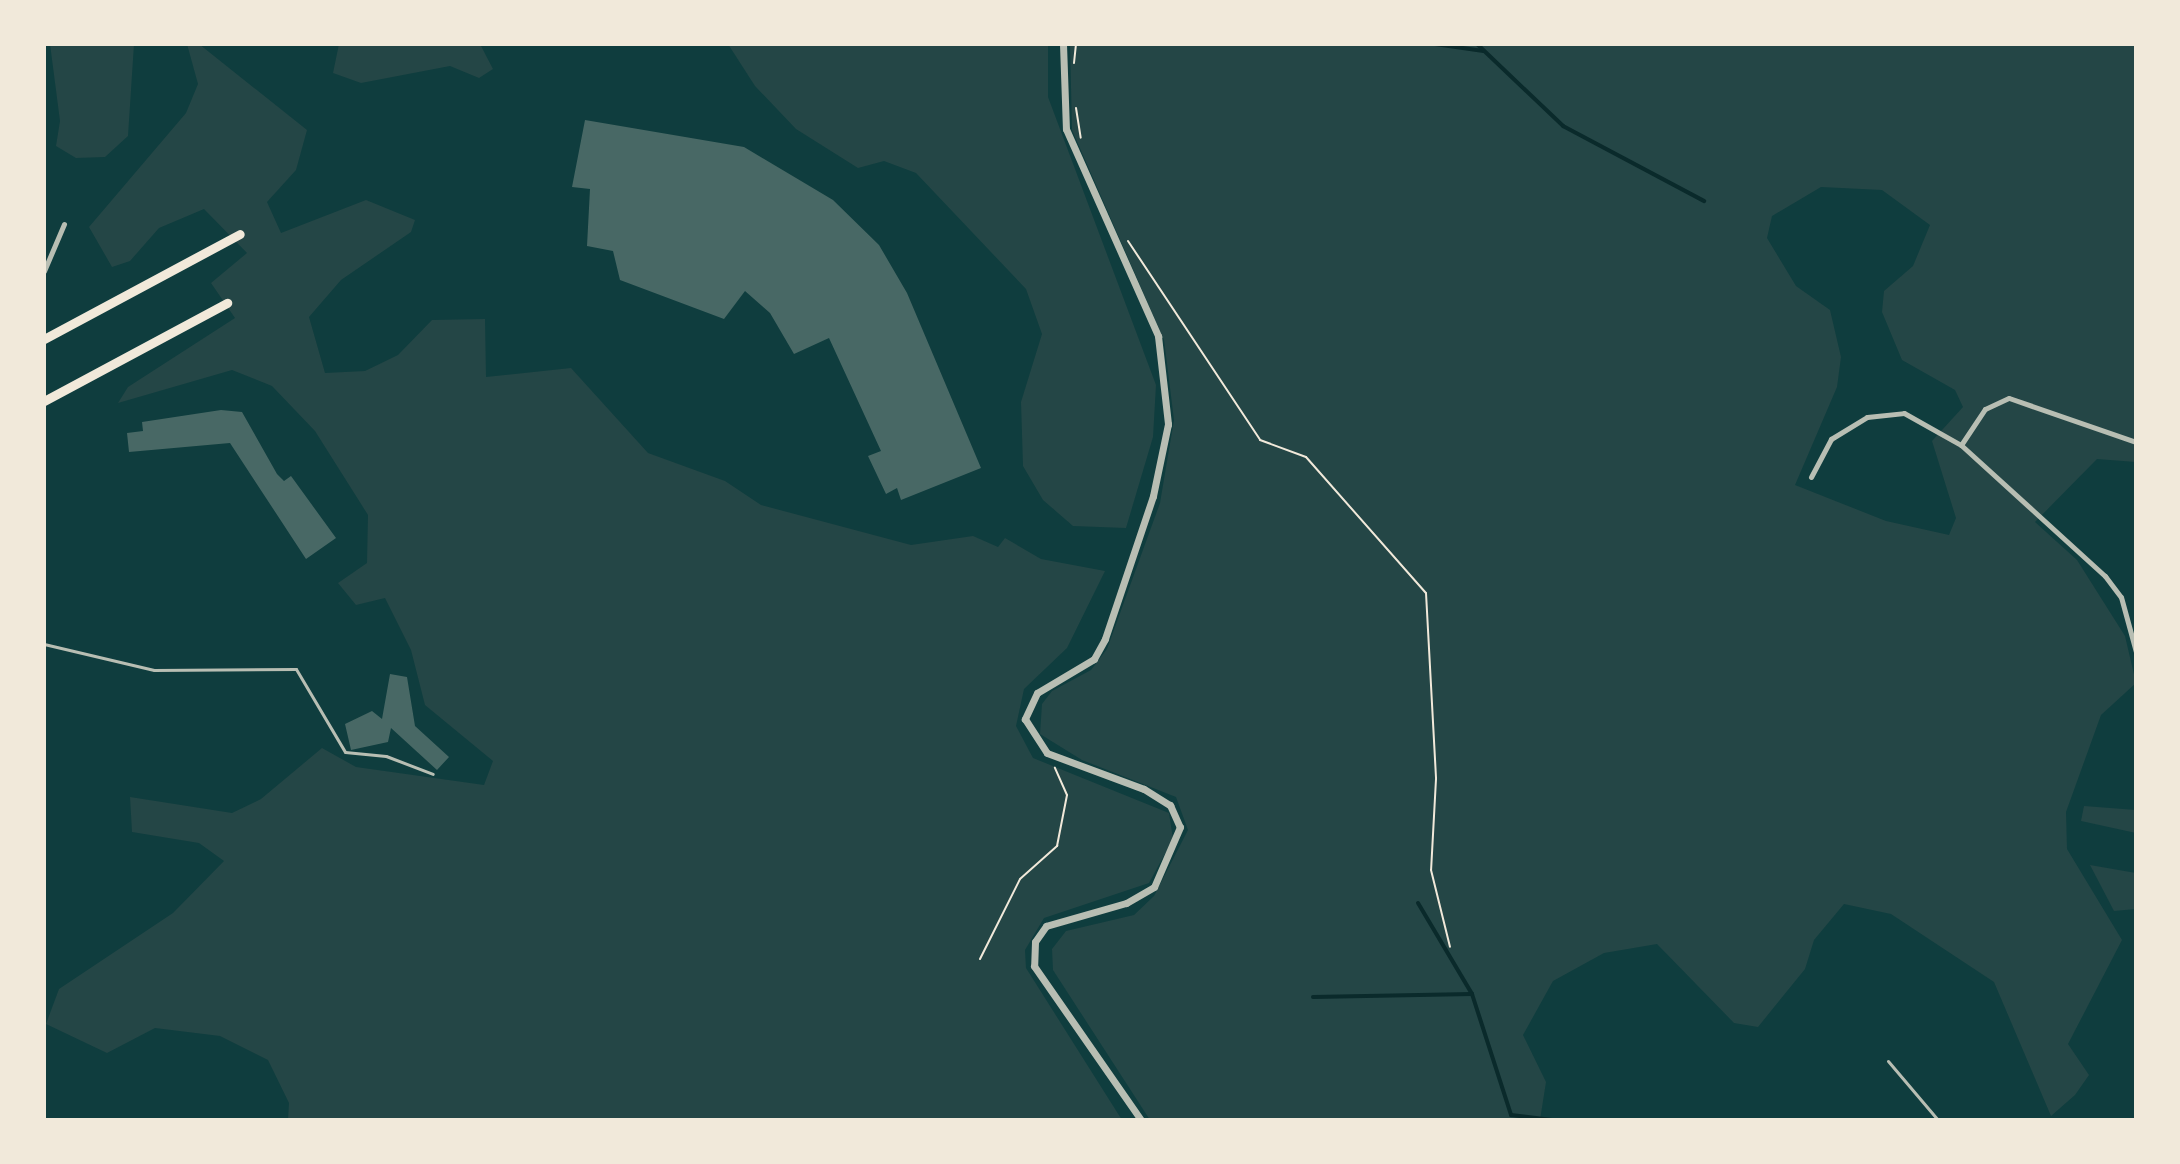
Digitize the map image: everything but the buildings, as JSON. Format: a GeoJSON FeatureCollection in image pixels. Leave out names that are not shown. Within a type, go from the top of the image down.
{"type":"FeatureCollection","features":[{"type":"Feature","properties":{"kind":"highway"},"geometry":{"type":"LineString","coordinates":[[44,339],[240,234]]}},
{"type":"Feature","properties":{"kind":"highway"},"geometry":{"type":"LineString","coordinates":[[44,401],[227,303]]}},
{"type":"Feature","properties":{"kind":"street"},"geometry":{"type":"LineString","coordinates":[[1063,44],[1066,129],[1158,336],[1168,424],[1153,496],[1105,639],[1094,659],[1029,705],[1028,733],[1047,753],[1144,789],[1170,805],[1180,827],[1154,887],[1126,903],[1054,922],[1035,942],[1034,966],[1141,1120]]}},
{"type":"Feature","properties":{"kind":"street"},"geometry":{"type":"LineString","coordinates":[[44,271],[64,224]]}},
{"type":"Feature","properties":{"kind":"street"},"geometry":{"type":"LineString","coordinates":[[1961,445],[1985,409],[2009,398],[2136,442]]}},
{"type":"Feature","properties":{"kind":"street"},"geometry":{"type":"LineString","coordinates":[[1811,477],[1831,439],[1867,417],[1904,413],[1961,445],[2105,576],[2121,597],[2136,652]]}},
{"type":"Feature","properties":{"kind":"lane"},"geometry":{"type":"LineString","coordinates":[[44,644],[154,670],[296,669],[345,752],[386,756],[433,774]]}},
{"type":"Feature","properties":{"kind":"lane"},"geometry":{"type":"LineString","coordinates":[[1888,1061],[1938,1120]]}},
{"type":"Feature","properties":{"kind":"path"},"geometry":{"type":"LineString","coordinates":[[1073,72],[1076,44]]}},
{"type":"Feature","properties":{"kind":"path"},"geometry":{"type":"LineString","coordinates":[[1075,101],[1082,143]]}},
{"type":"Feature","properties":{"kind":"path"},"geometry":{"type":"LineString","coordinates":[[1124,234],[1260,440],[1306,457],[1426,593],[1436,765],[1431,870],[1450,947]]}},
{"type":"Feature","properties":{"kind":"path"},"geometry":{"type":"LineString","coordinates":[[980,959],[1006,901],[1057,846],[1066,823],[1067,795],[1047,753]]}},
{"type":"Feature","properties":{"kind":"shaded area"},"geometry":{"type":"Polygon","coordinates":[[[50,44],[134,44],[128,136],[105,157],[76,158],[56,146],[60,121],[50,44]]]}},
{"type":"Feature","properties":{"kind":"shaded area"},"geometry":{"type":"Polygon","coordinates":[[[187,44],[199,44],[307,130],[296,170],[267,202],[281,233],[366,200],[415,220],[411,232],[341,280],[309,317],[325,373],[365,371],[398,355],[432,320],[485,319],[486,377],[571,368],[648,453],[725,481],[761,505],[911,545],[973,536],[998,547],[1005,538],[1041,559],[1105,571],[1067,648],[1024,689],[1016,726],[1033,758],[1169,813],[1173,839],[1149,883],[1044,918],[1025,950],[1026,968],[1122,1120],[288,1120],[289,1103],[268,1060],[220,1036],[155,1028],[107,1053],[46,1024],[59,989],[173,913],[224,861],[199,843],[132,832],[130,797],[232,813],[261,799],[322,748],[356,767],[484,785],[493,761],[425,705],[411,650],[385,598],[356,605],[338,583],[367,563],[368,515],[315,431],[272,386],[232,370],[118,403],[128,387],[235,318],[211,283],[247,253],[204,209],[159,228],[130,261],[112,267],[89,227],[186,113],[198,84],[187,44]]]}},
{"type":"Feature","properties":{"kind":"shaded area"},"geometry":{"type":"Polygon","coordinates":[[[339,44],[480,44],[493,69],[479,78],[450,66],[361,83],[333,73],[339,44]]]}},
{"type":"Feature","properties":{"kind":"shaded area"},"geometry":{"type":"Polygon","coordinates":[[[728,44],[1048,44],[1048,97],[1156,385],[1153,437],[1126,528],[1073,526],[1043,500],[1023,466],[1021,402],[1042,334],[1026,289],[916,173],[884,161],[858,168],[796,129],[755,86],[728,44]]]}},
{"type":"Feature","properties":{"kind":"shaded area"},"geometry":{"type":"Polygon","coordinates":[[[1070,44],[2136,44],[2136,462],[2097,459],[2035,522],[2077,560],[2125,636],[2136,683],[2101,715],[2066,812],[2067,849],[2122,940],[2068,1044],[2089,1075],[2075,1095],[2051,1116],[1994,982],[1891,914],[1844,904],[1814,940],[1805,969],[1758,1027],[1734,1023],[1657,944],[1604,953],[1553,981],[1523,1035],[1546,1082],[1540,1120],[1150,1120],[1053,970],[1052,949],[1066,931],[1134,915],[1154,896],[1188,830],[1176,797],[1082,760],[1040,734],[1042,704],[1052,691],[1091,670],[1107,649],[1160,503],[1174,420],[1164,340],[1072,130],[1070,44]],[[1821,187],[1772,216],[1767,238],[1796,286],[1830,310],[1841,357],[1837,387],[1795,485],[1886,521],[1949,535],[1956,518],[1932,441],[1963,407],[1955,390],[1902,360],[1882,312],[1884,291],[1913,266],[1930,225],[1882,190],[1821,187]]]}},
{"type":"Feature","properties":{"kind":"shaded area"},"geometry":{"type":"Polygon","coordinates":[[[2084,806],[2136,810],[2136,833],[2081,821],[2084,806]]]}},
{"type":"Feature","properties":{"kind":"shaded area"},"geometry":{"type":"Polygon","coordinates":[[[2090,865],[2136,873],[2136,909],[2114,911],[2090,865]]]}},
{"type":"Feature","properties":{"kind":"waterway"},"geometry":{"type":"LineString","coordinates":[[1435,44],[1484,51]]}},
{"type":"Feature","properties":{"kind":"waterway"},"geometry":{"type":"LineString","coordinates":[[1477,44],[1563,126],[1704,201]]}},
{"type":"Feature","properties":{"kind":"waterway"},"geometry":{"type":"LineString","coordinates":[[1418,903],[1472,994],[1511,1115],[1552,1120]]}},
{"type":"Feature","properties":{"kind":"waterway"},"geometry":{"type":"LineString","coordinates":[[1313,997],[1472,994]]}}]}
